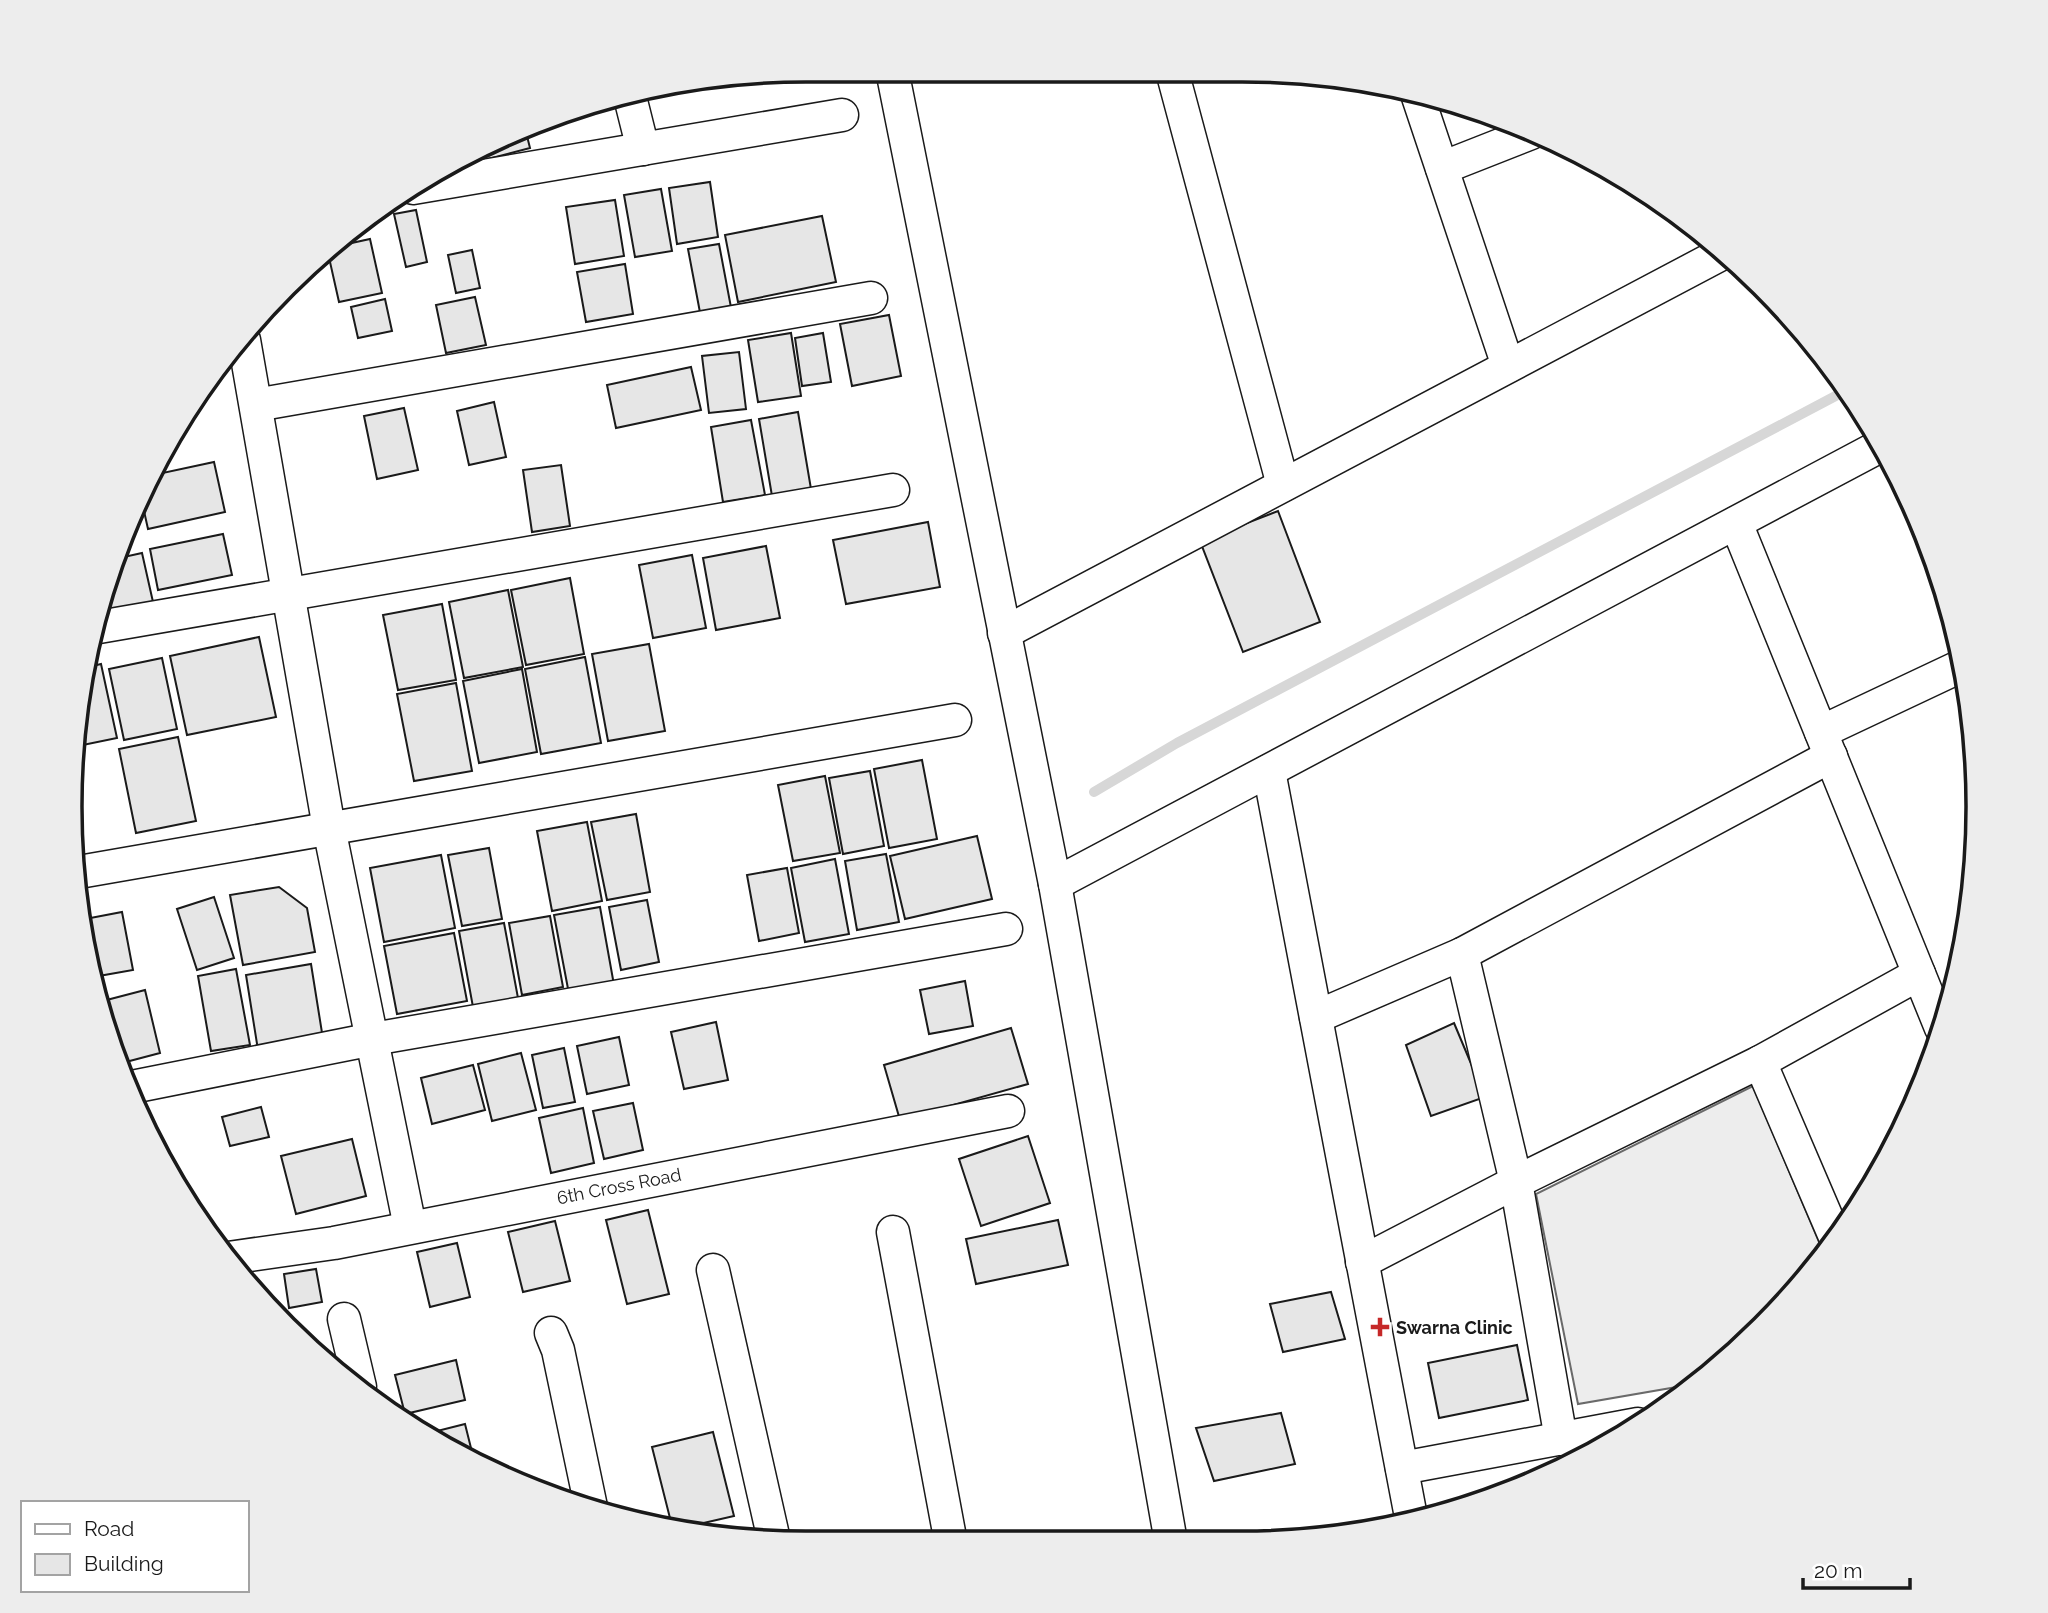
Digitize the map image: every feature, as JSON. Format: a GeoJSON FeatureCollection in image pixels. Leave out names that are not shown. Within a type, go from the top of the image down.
{"type":"FeatureCollection","features":[{"type":"Feature","properties":{"kind":"street"},"geometry":{"type":"LineString","coordinates":[[894,82],[1055,884],[1169,1531]]}},
{"type":"Feature","properties":{"kind":"street"},"geometry":{"type":"LineString","coordinates":[[1175,82],[1283,485]]}},
{"type":"Feature","properties":{"kind":"street"},"geometry":{"type":"LineString","coordinates":[[632,104],[643,149]]}},
{"type":"Feature","properties":{"kind":"street"},"geometry":{"type":"LineString","coordinates":[[1421,105],[1508,366]]}},
{"type":"Feature","properties":{"kind":"street"},"geometry":{"type":"LineString","coordinates":[[436,184],[842,115]]}},
{"type":"Feature","properties":{"kind":"street"},"geometry":{"type":"LineString","coordinates":[[1442,168],[1520,137]]}},
{"type":"Feature","properties":{"kind":"street"},"geometry":{"type":"LineString","coordinates":[[1004,633],[1714,258]]}},
{"type":"Feature","properties":{"kind":"street"},"geometry":{"type":"LineString","coordinates":[[256,405],[871,298]]}},
{"type":"Feature","properties":{"kind":"street"},"geometry":{"type":"LineString","coordinates":[[246,349],[329,828],[410,1227]]}},
{"type":"Feature","properties":{"kind":"street"},"geometry":{"type":"LineString","coordinates":[[1055,884],[1872,450]]}},
{"type":"Feature","properties":{"kind":"street"},"geometry":{"type":"LineString","coordinates":[[105,626],[892,490]]}},
{"type":"Feature","properties":{"kind":"street"},"geometry":{"type":"LineString","coordinates":[[1736,523],[1935,1013]]}},
{"type":"Feature","properties":{"kind":"street"},"geometry":{"type":"LineString","coordinates":[[1316,1017],[1462,954],[1953,671]]}},
{"type":"Feature","properties":{"kind":"street"},"geometry":{"type":"LineString","coordinates":[[85,871],[955,720]]}},
{"type":"Feature","properties":{"kind":"street"},"geometry":{"type":"LineString","coordinates":[[1269,771],[1410,1511]]}},
{"type":"Feature","properties":{"kind":"street"},"geometry":{"type":"LineString","coordinates":[[138,1086],[373,1039],[1006,929]]}},
{"type":"Feature","properties":{"kind":"street"},"geometry":{"type":"LineString","coordinates":[[1462,954],[1516,1182],[1561,1438]]}},
{"type":"Feature","properties":{"kind":"street"},"geometry":{"type":"LineString","coordinates":[[1362,1262],[1516,1182],[1760,1062],[1920,974]]}},
{"type":"Feature","properties":{"kind":"street"},"geometry":{"type":"LineString","coordinates":[[1760,1062],[1831,1227]]}},
{"type":"Feature","properties":{"kind":"street","name":"6th Cross Road"},"geometry":{"type":"LineString","coordinates":[[240,1256],[334,1243],[1008,1111]]}},
{"type":"Feature","properties":{"kind":"street"},"geometry":{"type":"LineString","coordinates":[[893,1232],[949,1531]]}},
{"type":"Feature","properties":{"kind":"street"},"geometry":{"type":"LineString","coordinates":[[713,1270],[772,1530]]}},
{"type":"Feature","properties":{"kind":"street"},"geometry":{"type":"LineString","coordinates":[[344,1319],[357,1374]]}},
{"type":"Feature","properties":{"kind":"street"},"geometry":{"type":"LineString","coordinates":[[551,1333],[558,1350],[589,1497]]}},
{"type":"Feature","properties":{"kind":"street"},"geometry":{"type":"LineString","coordinates":[[1402,1468],[1613,1429]]}},
{"type":"Feature","properties":{"kind":"shaded area"},"geometry":{"type":"Polygon","coordinates":[[[1753,1086],[1819,1243],[1754,1319],[1673,1388],[1578,1404],[1536,1194],[1753,1086]]]}},
{"type":"Feature","properties":{"kind":"building"},"geometry":{"type":"Polygon","coordinates":[[[527,138],[530,148],[476,162],[527,138]]]}},
{"type":"Feature","properties":{"kind":"building"},"geometry":{"type":"Polygon","coordinates":[[[710,182],[718,237],[677,244],[669,188],[710,182]]]}},
{"type":"Feature","properties":{"kind":"building"},"geometry":{"type":"Polygon","coordinates":[[[661,189],[672,251],[635,257],[624,195],[661,189]]]}},
{"type":"Feature","properties":{"kind":"building"},"geometry":{"type":"Polygon","coordinates":[[[615,200],[624,256],[575,264],[566,207],[615,200]]]}},
{"type":"Feature","properties":{"kind":"building"},"geometry":{"type":"Polygon","coordinates":[[[416,210],[427,262],[406,267],[394,214],[416,210]]]}},
{"type":"Feature","properties":{"kind":"building"},"geometry":{"type":"Polygon","coordinates":[[[822,216],[836,282],[738,302],[725,235],[822,216]]]}},
{"type":"Feature","properties":{"kind":"building"},"geometry":{"type":"Polygon","coordinates":[[[370,239],[382,293],[339,302],[330,261],[353,243],[370,239]]]}},
{"type":"Feature","properties":{"kind":"building"},"geometry":{"type":"Polygon","coordinates":[[[719,244],[733,318],[702,323],[688,249],[719,244]]]}},
{"type":"Feature","properties":{"kind":"building"},"geometry":{"type":"Polygon","coordinates":[[[472,250],[480,288],[456,293],[448,255],[472,250]]]}},
{"type":"Feature","properties":{"kind":"building"},"geometry":{"type":"Polygon","coordinates":[[[625,264],[633,314],[586,322],[577,272],[625,264]]]}},
{"type":"Feature","properties":{"kind":"building"},"geometry":{"type":"Polygon","coordinates":[[[475,297],[486,345],[446,353],[436,305],[475,297]]]}},
{"type":"Feature","properties":{"kind":"building"},"geometry":{"type":"Polygon","coordinates":[[[385,299],[392,331],[358,338],[351,307],[385,299]]]}},
{"type":"Feature","properties":{"kind":"building"},"geometry":{"type":"Polygon","coordinates":[[[889,315],[901,376],[852,386],[840,324],[889,315]]]}},
{"type":"Feature","properties":{"kind":"building"},"geometry":{"type":"Polygon","coordinates":[[[791,333],[801,396],[758,402],[748,340],[791,333]]]}},
{"type":"Feature","properties":{"kind":"building"},"geometry":{"type":"Polygon","coordinates":[[[823,333],[831,382],[802,386],[795,338],[823,333]]]}},
{"type":"Feature","properties":{"kind":"building"},"geometry":{"type":"Polygon","coordinates":[[[739,352],[746,409],[709,413],[702,356],[739,352]]]}},
{"type":"Feature","properties":{"kind":"building"},"geometry":{"type":"Polygon","coordinates":[[[691,367],[701,410],[616,428],[607,385],[691,367]]]}},
{"type":"Feature","properties":{"kind":"building"},"geometry":{"type":"Polygon","coordinates":[[[494,402],[506,457],[469,465],[457,411],[494,402]]]}},
{"type":"Feature","properties":{"kind":"building"},"geometry":{"type":"Polygon","coordinates":[[[404,408],[418,470],[377,479],[364,416],[404,408]]]}},
{"type":"Feature","properties":{"kind":"building"},"geometry":{"type":"Polygon","coordinates":[[[798,412],[811,489],[772,496],[759,419],[798,412]]]}},
{"type":"Feature","properties":{"kind":"building"},"geometry":{"type":"Polygon","coordinates":[[[751,420],[765,495],[723,502],[711,427],[751,420]]]}},
{"type":"Feature","properties":{"kind":"building"},"geometry":{"type":"Polygon","coordinates":[[[214,462],[225,512],[148,529],[144,513],[164,473],[214,462]]]}},
{"type":"Feature","properties":{"kind":"building"},"geometry":{"type":"Polygon","coordinates":[[[561,465],[570,526],[532,532],[523,470],[561,465]]]}},
{"type":"Feature","properties":{"kind":"building"},"geometry":{"type":"Polygon","coordinates":[[[1278,511],[1320,622],[1243,652],[1200,541],[1278,511]]]}},
{"type":"Feature","properties":{"kind":"building"},"geometry":{"type":"Polygon","coordinates":[[[928,522],[940,587],[846,604],[833,540],[928,522]]]}},
{"type":"Feature","properties":{"kind":"building"},"geometry":{"type":"Polygon","coordinates":[[[223,534],[232,575],[158,590],[150,549],[223,534]]]}},
{"type":"Feature","properties":{"kind":"building"},"geometry":{"type":"Polygon","coordinates":[[[766,546],[780,618],[716,630],[703,558],[766,546]]]}},
{"type":"Feature","properties":{"kind":"building"},"geometry":{"type":"Polygon","coordinates":[[[142,553],[153,602],[109,611],[121,574],[127,556],[142,553]]]}},
{"type":"Feature","properties":{"kind":"building"},"geometry":{"type":"Polygon","coordinates":[[[692,555],[706,628],[653,638],[639,565],[692,555]]]}},
{"type":"Feature","properties":{"kind":"building"},"geometry":{"type":"Polygon","coordinates":[[[570,578],[584,654],[526,665],[511,590],[570,578]]]}},
{"type":"Feature","properties":{"kind":"building"},"geometry":{"type":"Polygon","coordinates":[[[508,590],[523,667],[464,678],[449,602],[508,590]]]}},
{"type":"Feature","properties":{"kind":"building"},"geometry":{"type":"Polygon","coordinates":[[[442,604],[456,680],[398,690],[383,615],[442,604]]]}},
{"type":"Feature","properties":{"kind":"building"},"geometry":{"type":"Polygon","coordinates":[[[259,637],[276,717],[187,735],[170,656],[259,637]]]}},
{"type":"Feature","properties":{"kind":"building"},"geometry":{"type":"Polygon","coordinates":[[[649,644],[665,731],[608,741],[592,654],[649,644]]]}},
{"type":"Feature","properties":{"kind":"building"},"geometry":{"type":"Polygon","coordinates":[[[585,657],[601,743],[541,754],[525,669],[585,657]]]}},
{"type":"Feature","properties":{"kind":"building"},"geometry":{"type":"Polygon","coordinates":[[[162,658],[177,729],[124,740],[109,669],[162,658]]]}},
{"type":"Feature","properties":{"kind":"building"},"geometry":{"type":"Polygon","coordinates":[[[101,664],[117,738],[85,745],[88,712],[96,665],[101,664]]]}},
{"type":"Feature","properties":{"kind":"building"},"geometry":{"type":"Polygon","coordinates":[[[522,669],[537,752],[479,763],[463,681],[522,669]]]}},
{"type":"Feature","properties":{"kind":"building"},"geometry":{"type":"Polygon","coordinates":[[[456,683],[472,771],[414,781],[397,694],[456,683]]]}},
{"type":"Feature","properties":{"kind":"building"},"geometry":{"type":"Polygon","coordinates":[[[178,737],[196,821],[136,833],[119,749],[178,737]]]}},
{"type":"Feature","properties":{"kind":"building"},"geometry":{"type":"Polygon","coordinates":[[[922,760],[937,839],[889,848],[874,769],[922,760]]]}},
{"type":"Feature","properties":{"kind":"building"},"geometry":{"type":"Polygon","coordinates":[[[870,771],[884,846],[843,854],[829,778],[870,771]]]}},
{"type":"Feature","properties":{"kind":"building"},"geometry":{"type":"Polygon","coordinates":[[[825,776],[840,853],[793,861],[778,785],[825,776]]]}},
{"type":"Feature","properties":{"kind":"building"},"geometry":{"type":"Polygon","coordinates":[[[636,814],[650,892],[607,900],[591,822],[636,814]]]}},
{"type":"Feature","properties":{"kind":"building"},"geometry":{"type":"Polygon","coordinates":[[[587,822],[602,901],[552,911],[537,831],[587,822]]]}},
{"type":"Feature","properties":{"kind":"building"},"geometry":{"type":"Polygon","coordinates":[[[977,836],[992,899],[905,919],[890,856],[977,836]]]}},
{"type":"Feature","properties":{"kind":"building"},"geometry":{"type":"Polygon","coordinates":[[[489,848],[502,919],[462,926],[448,855],[489,848]]]}},
{"type":"Feature","properties":{"kind":"building"},"geometry":{"type":"Polygon","coordinates":[[[886,854],[899,922],[857,930],[845,861],[886,854]]]}},
{"type":"Feature","properties":{"kind":"building"},"geometry":{"type":"Polygon","coordinates":[[[441,855],[455,928],[384,942],[370,868],[441,855]]]}},
{"type":"Feature","properties":{"kind":"building"},"geometry":{"type":"Polygon","coordinates":[[[835,859],[849,934],[805,942],[791,868],[835,859]]]}},
{"type":"Feature","properties":{"kind":"building"},"geometry":{"type":"Polygon","coordinates":[[[787,868],[799,933],[759,941],[747,875],[787,868]]]}},
{"type":"Feature","properties":{"kind":"building"},"geometry":{"type":"Polygon","coordinates":[[[279,887],[307,908],[315,952],[243,965],[230,895],[279,887]]]}},
{"type":"Feature","properties":{"kind":"building"},"geometry":{"type":"Polygon","coordinates":[[[214,897],[234,958],[197,970],[177,909],[214,897]]]}},
{"type":"Feature","properties":{"kind":"building"},"geometry":{"type":"Polygon","coordinates":[[[647,900],[659,962],[621,970],[609,907],[647,900]]]}},
{"type":"Feature","properties":{"kind":"building"},"geometry":{"type":"Polygon","coordinates":[[[600,907],[614,985],[569,994],[554,915],[600,907]]]}},
{"type":"Feature","properties":{"kind":"building"},"geometry":{"type":"Polygon","coordinates":[[[122,912],[133,970],[103,975],[91,918],[122,912]]]}},
{"type":"Feature","properties":{"kind":"building"},"geometry":{"type":"Polygon","coordinates":[[[550,916],[563,987],[522,995],[509,923],[550,916]]]}},
{"type":"Feature","properties":{"kind":"building"},"geometry":{"type":"Polygon","coordinates":[[[504,923],[518,998],[473,1007],[459,931],[504,923]]]}},
{"type":"Feature","properties":{"kind":"building"},"geometry":{"type":"Polygon","coordinates":[[[454,933],[467,1001],[397,1014],[384,946],[454,933]]]}},
{"type":"Feature","properties":{"kind":"building"},"geometry":{"type":"Polygon","coordinates":[[[311,964],[323,1039],[258,1050],[246,975],[311,964]]]}},
{"type":"Feature","properties":{"kind":"building"},"geometry":{"type":"Polygon","coordinates":[[[236,969],[250,1045],[211,1051],[198,976],[236,969]]]}},
{"type":"Feature","properties":{"kind":"building"},"geometry":{"type":"Polygon","coordinates":[[[965,981],[973,1026],[929,1034],[920,990],[965,981]]]}},
{"type":"Feature","properties":{"kind":"building"},"geometry":{"type":"Polygon","coordinates":[[[145,990],[160,1053],[129,1061],[109,999],[145,990]]]}},
{"type":"Feature","properties":{"kind":"building"},"geometry":{"type":"Polygon","coordinates":[[[716,1022],[728,1080],[684,1089],[671,1032],[716,1022]]]}},
{"type":"Feature","properties":{"kind":"building"},"geometry":{"type":"Polygon","coordinates":[[[1454,1023],[1485,1097],[1431,1116],[1406,1045],[1454,1023]]]}},
{"type":"Feature","properties":{"kind":"building"},"geometry":{"type":"Polygon","coordinates":[[[1011,1028],[1028,1084],[900,1120],[884,1065],[1011,1028]]]}},
{"type":"Feature","properties":{"kind":"building"},"geometry":{"type":"Polygon","coordinates":[[[619,1037],[629,1085],[587,1094],[577,1046],[619,1037]]]}},
{"type":"Feature","properties":{"kind":"building"},"geometry":{"type":"Polygon","coordinates":[[[564,1048],[575,1102],[543,1108],[532,1055],[564,1048]]]}},
{"type":"Feature","properties":{"kind":"building"},"geometry":{"type":"Polygon","coordinates":[[[521,1053],[536,1110],[492,1121],[478,1064],[521,1053]]]}},
{"type":"Feature","properties":{"kind":"building"},"geometry":{"type":"Polygon","coordinates":[[[473,1065],[485,1110],[432,1124],[421,1078],[473,1065]]]}},
{"type":"Feature","properties":{"kind":"building"},"geometry":{"type":"Polygon","coordinates":[[[633,1103],[643,1150],[604,1159],[593,1111],[633,1103]]]}},
{"type":"Feature","properties":{"kind":"building"},"geometry":{"type":"Polygon","coordinates":[[[261,1107],[269,1137],[230,1146],[222,1117],[261,1107]]]}},
{"type":"Feature","properties":{"kind":"building"},"geometry":{"type":"Polygon","coordinates":[[[583,1108],[594,1163],[551,1173],[539,1118],[583,1108]]]}},
{"type":"Feature","properties":{"kind":"building"},"geometry":{"type":"Polygon","coordinates":[[[1028,1136],[1050,1203],[981,1226],[959,1159],[1028,1136]]]}},
{"type":"Feature","properties":{"kind":"building"},"geometry":{"type":"Polygon","coordinates":[[[352,1139],[366,1196],[296,1214],[281,1156],[352,1139]]]}},
{"type":"Feature","properties":{"kind":"building"},"geometry":{"type":"Polygon","coordinates":[[[648,1210],[669,1294],[627,1304],[606,1220],[648,1210]]]}},
{"type":"Feature","properties":{"kind":"building"},"geometry":{"type":"Polygon","coordinates":[[[1058,1220],[1068,1265],[976,1284],[966,1239],[1058,1220]]]}},
{"type":"Feature","properties":{"kind":"building"},"geometry":{"type":"Polygon","coordinates":[[[555,1221],[570,1281],[523,1292],[508,1232],[555,1221]]]}},
{"type":"Feature","properties":{"kind":"building"},"geometry":{"type":"Polygon","coordinates":[[[457,1243],[470,1297],[430,1307],[417,1252],[457,1243]]]}},
{"type":"Feature","properties":{"kind":"building"},"geometry":{"type":"Polygon","coordinates":[[[316,1269],[322,1302],[289,1308],[284,1274],[316,1269]]]}},
{"type":"Feature","properties":{"kind":"building"},"geometry":{"type":"Polygon","coordinates":[[[1331,1292],[1345,1339],[1283,1352],[1270,1304],[1331,1292]]]}},
{"type":"Feature","properties":{"kind":"building"},"geometry":{"type":"Polygon","coordinates":[[[1517,1345],[1528,1400],[1439,1418],[1428,1363],[1517,1345]]]}},
{"type":"Feature","properties":{"kind":"building"},"geometry":{"type":"Polygon","coordinates":[[[456,1360],[465,1400],[410,1413],[404,1409],[395,1375],[456,1360]]]}},
{"type":"Feature","properties":{"kind":"building"},"geometry":{"type":"Polygon","coordinates":[[[1281,1413],[1295,1464],[1214,1481],[1196,1428],[1281,1413]]]}},
{"type":"Feature","properties":{"kind":"building"},"geometry":{"type":"Polygon","coordinates":[[[465,1424],[471,1448],[444,1434],[439,1431],[465,1424]]]}},
{"type":"Feature","properties":{"kind":"building"},"geometry":{"type":"Polygon","coordinates":[[[713,1432],[734,1516],[702,1523],[670,1518],[652,1447],[713,1432]]]}},
{"type":"Feature","properties":{"kind":"waterway"},"geometry":{"type":"LineString","coordinates":[[1094,792],[1177,743],[1837,395]]}},
{"type":"Feature","properties":{"kind":"place","name":"Swarna Clinic"},"geometry":{"type":"Point","coordinates":[1380,1327]}}]}
